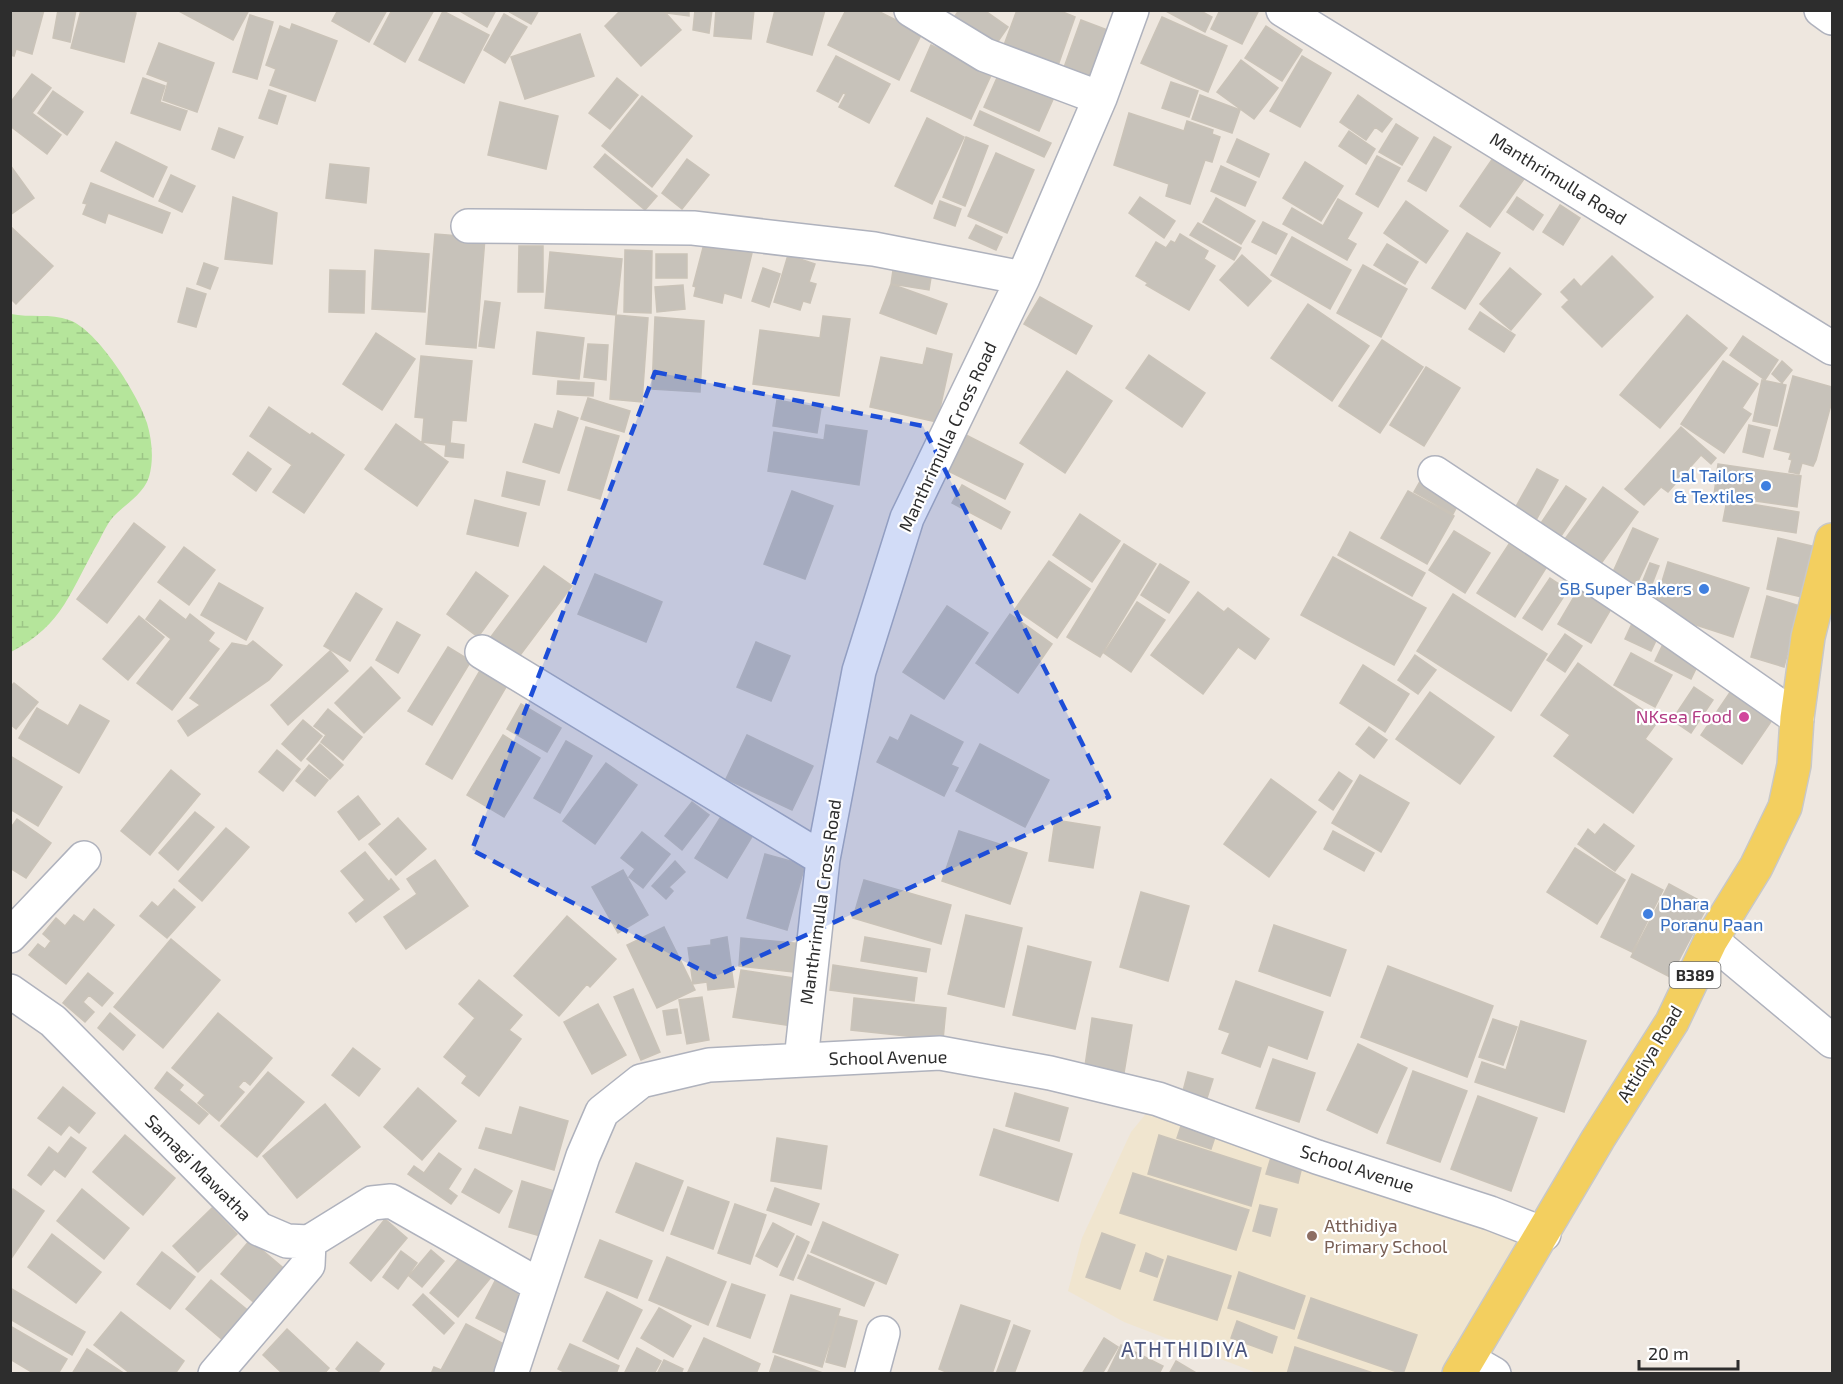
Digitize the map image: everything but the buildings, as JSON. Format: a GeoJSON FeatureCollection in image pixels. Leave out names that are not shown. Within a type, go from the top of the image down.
{"type":"FeatureCollection","features":[{"type":"Feature","properties":{"kind":"main road","name":"Attidiya Road"},"geometry":{"type":"LineString","coordinates":[[1474,1369],[1544,1234],[1598,1139],[1672,1022],[1712,940],[1756,867],[1785,807],[1794,765],[1797,718],[1808,637],[1833,540]]}},
{"type":"Feature","properties":{"kind":"street"},"geometry":{"type":"LineString","coordinates":[[911,10],[985,55],[1100,99]]}},
{"type":"Feature","properties":{"kind":"street","name":"Manthrimulla Cross Road"},"geometry":{"type":"LineString","coordinates":[[801,1060],[823,859],[858,671],[907,519],[1023,278],[1100,99],[1132,10]]}},
{"type":"Feature","properties":{"kind":"street","name":"Manthrimulla Road"},"geometry":{"type":"LineString","coordinates":[[1283,10],[1833,348]]}},
{"type":"Feature","properties":{"kind":"street"},"geometry":{"type":"LineString","coordinates":[[1821,10],[1833,18]]}},
{"type":"Feature","properties":{"kind":"street"},"geometry":{"type":"LineString","coordinates":[[468,226],[693,228],[874,249],[1023,278]]}},
{"type":"Feature","properties":{"kind":"street"},"geometry":{"type":"LineString","coordinates":[[1435,473],[1654,619],[1797,718]]}},
{"type":"Feature","properties":{"kind":"street"},"geometry":{"type":"LineString","coordinates":[[482,652],[823,859]]}},
{"type":"Feature","properties":{"kind":"street"},"geometry":{"type":"LineString","coordinates":[[10,936],[84,858]]}},
{"type":"Feature","properties":{"kind":"street"},"geometry":{"type":"LineString","coordinates":[[1712,940],[1833,1041]]}},
{"type":"Feature","properties":{"kind":"street","name":"Samagi Mawatha"},"geometry":{"type":"LineString","coordinates":[[10,991],[53,1021],[259,1228],[287,1240],[309,1242]]}},
{"type":"Feature","properties":{"kind":"street","name":"School Avenue"},"geometry":{"type":"LineString","coordinates":[[519,1370],[539,1285],[583,1156],[602,1112],[641,1082],[710,1065],[940,1053],[1060,1076],[1158,1099],[1317,1157],[1490,1213],[1544,1234]]}},
{"type":"Feature","properties":{"kind":"street"},"geometry":{"type":"LineString","coordinates":[[215,1374],[308,1265],[309,1242],[372,1203],[391,1201],[539,1285]]}},
{"type":"Feature","properties":{"kind":"street"},"geometry":{"type":"LineString","coordinates":[[872,1374],[883,1333]]}},
{"type":"Feature","properties":{"kind":"highlighted area"},"geometry":{"type":"Polygon","coordinates":[[[655,372],[923,426],[1109,797],[714,977],[472,850],[655,372]]]}},
{"type":"Feature","properties":{"kind":"shaded area","name":"Atthidiya Primary School"},"geometry":{"type":"Polygon","coordinates":[[[1158,1099],[1544,1234],[1459,1373],[1257,1373],[1124,1322],[1068,1291],[1082,1238],[1131,1132],[1158,1099]]]}},
{"type":"Feature","properties":{"kind":"green space"},"geometry":{"type":"Polygon","coordinates":[[[11,314],[62,318],[80,326],[92,336],[116,365],[142,411],[147,423],[152,457],[151,470],[146,483],[138,494],[113,517],[55,618],[29,641],[11,652],[11,314]]]}},
{"type":"Feature","properties":{"kind":"place","name":"Lal Tailors & Textiles"},"geometry":{"type":"Point","coordinates":[1766,486]}},
{"type":"Feature","properties":{"kind":"place","name":"SB Super Bakers"},"geometry":{"type":"Point","coordinates":[1704,589]}},
{"type":"Feature","properties":{"kind":"place","name":"NKsea Food"},"geometry":{"type":"Point","coordinates":[1744,717]}},
{"type":"Feature","properties":{"kind":"place","name":"Dhara Poranu Paan"},"geometry":{"type":"Point","coordinates":[1648,914]}},
{"type":"Feature","properties":{"kind":"place","name":"Atthidiya Primary School"},"geometry":{"type":"Point","coordinates":[1312,1236]}},
{"type":"Feature","properties":{"kind":"district","name":"ATHTHIDIYA"},"geometry":{"type":"Point","coordinates":[1185,1350]}}]}
